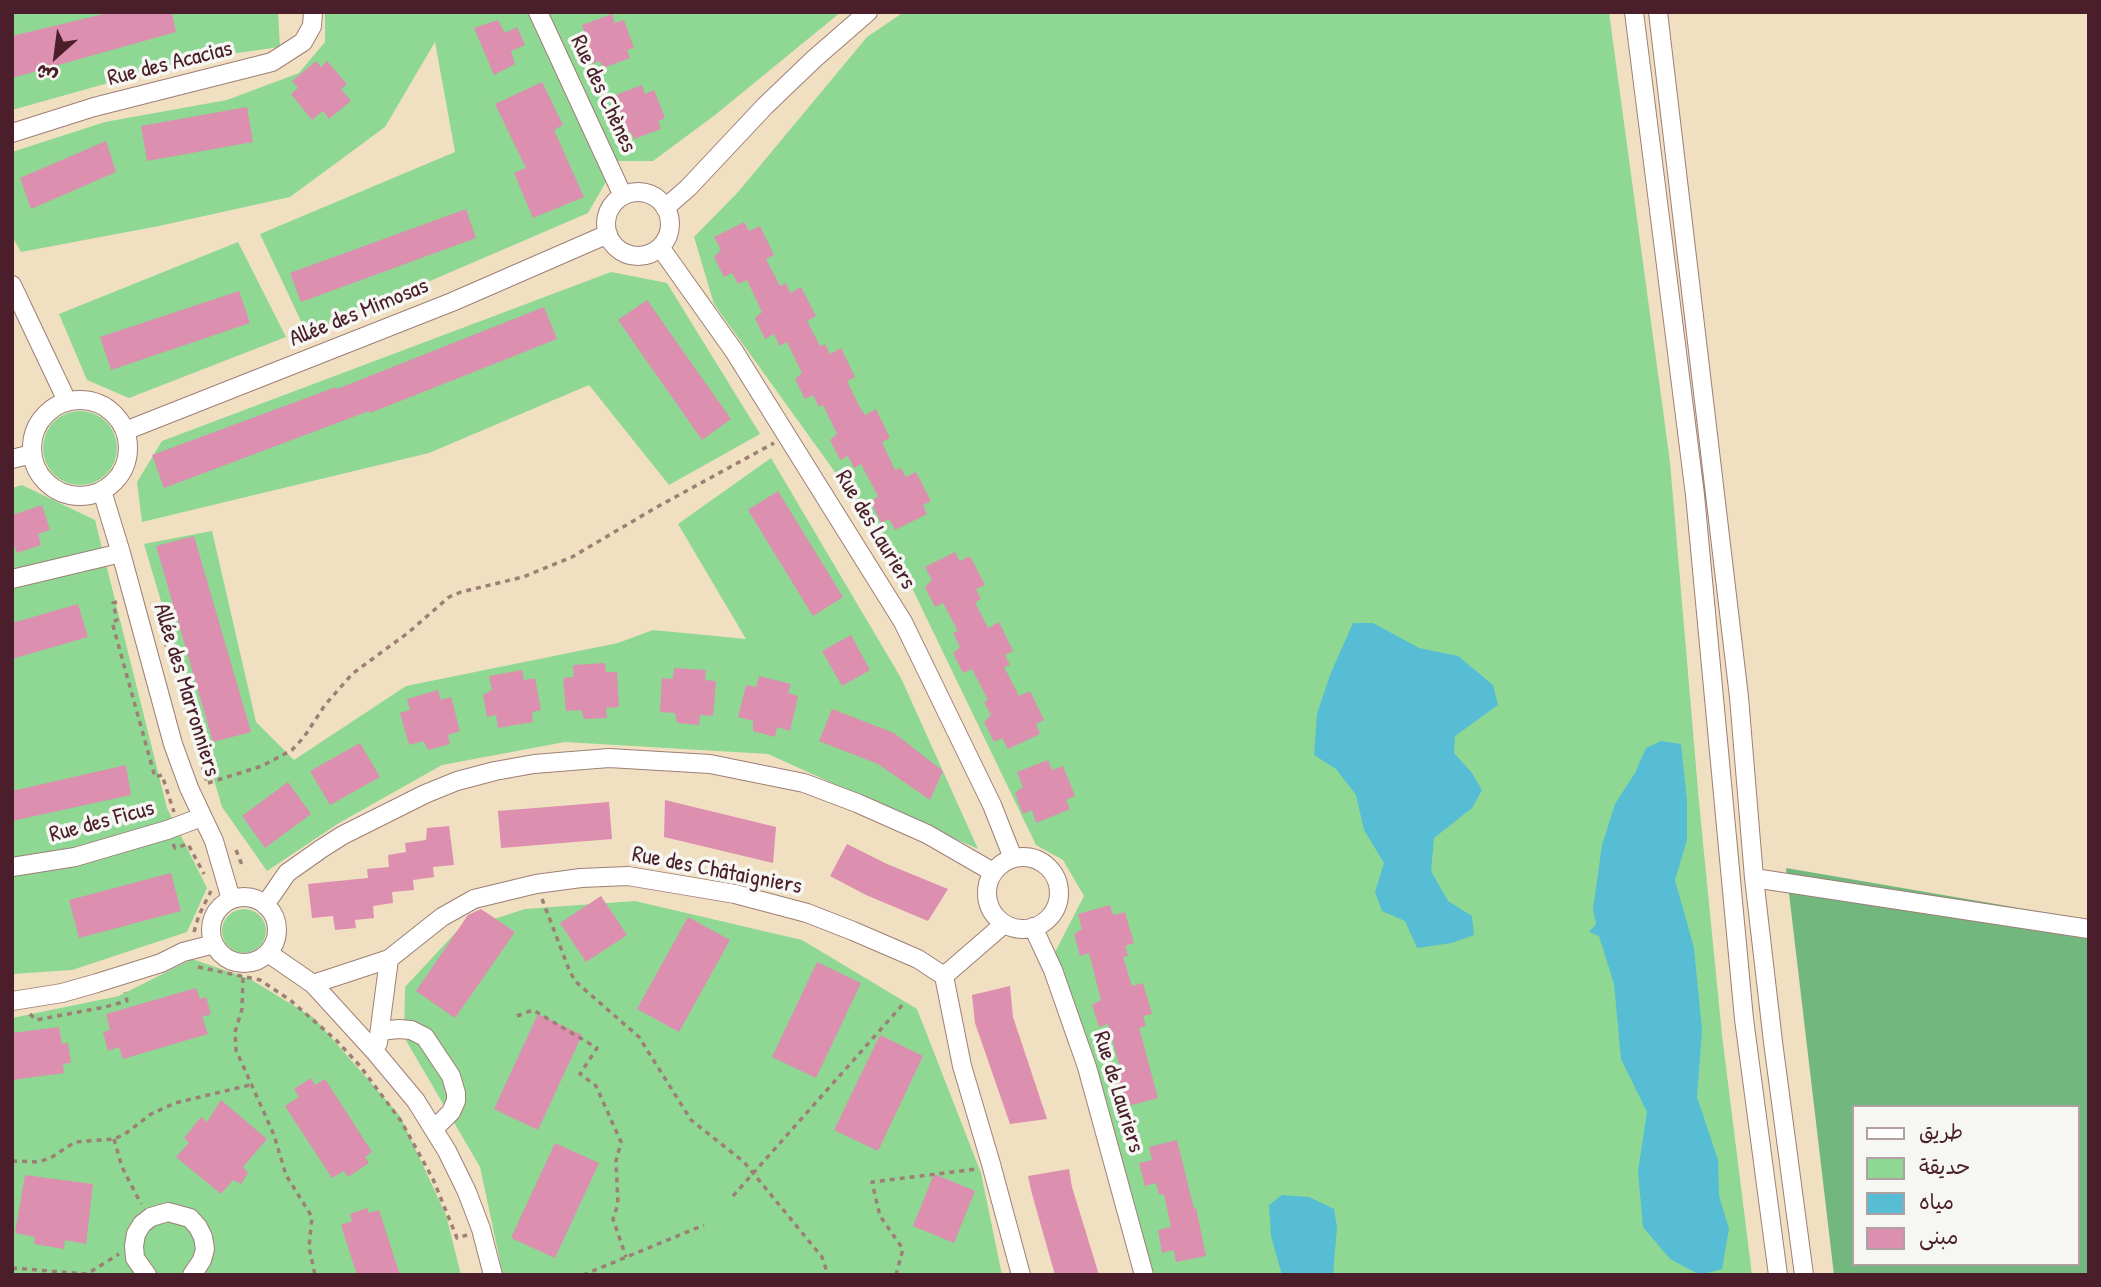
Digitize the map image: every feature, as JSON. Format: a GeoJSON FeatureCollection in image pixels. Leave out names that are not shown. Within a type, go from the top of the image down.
{"type":"FeatureCollection","features":[{"type":"Feature","properties":{"kind":"street","name":"Rue des Acacias"},"geometry":{"type":"LineString","coordinates":[[12,133],[94,107],[272,62],[303,42],[312,26],[313,12]]}},
{"type":"Feature","properties":{"kind":"street","name":"Rue des Chènes"},"geometry":{"type":"LineString","coordinates":[[538,12],[623,196]]}},
{"type":"Feature","properties":{"kind":"street"},"geometry":{"type":"LineString","coordinates":[[665,208],[688,188],[765,106],[868,12]]}},
{"type":"Feature","properties":{"kind":"street"},"geometry":{"type":"LineString","coordinates":[[1634,12],[1695,495],[1744,1019],[1778,1275]]}},
{"type":"Feature","properties":{"kind":"street"},"geometry":{"type":"LineString","coordinates":[[1658,12],[1739,697],[1754,878],[1804,1275]]}},
{"type":"Feature","properties":{"kind":"street"},"geometry":{"type":"LineString","coordinates":[[633,193],[648,194],[658,199],[665,208],[670,227],[667,238],[660,247],[643,256],[628,254],[615,246],[608,234],[606,223],[608,212],[623,196],[633,193]]}},
{"type":"Feature","properties":{"kind":"street","name":"Allée des Mimosas"},"geometry":{"type":"LineString","coordinates":[[125,431],[452,302],[608,234]]}},
{"type":"Feature","properties":{"kind":"street","name":"Rue des Lauriers"},"geometry":{"type":"LineString","coordinates":[[660,247],[734,351],[903,622],[992,805],[1013,858]]}},
{"type":"Feature","properties":{"kind":"street"},"geometry":{"type":"LineString","coordinates":[[12,285],[67,401]]}},
{"type":"Feature","properties":{"kind":"street"},"geometry":{"type":"LineString","coordinates":[[81,400],[102,405],[118,418],[125,431],[128,443],[126,462],[117,479],[102,491],[76,496],[57,491],[46,483],[38,472],[32,454],[34,433],[49,411],[67,401],[81,400]]}},
{"type":"Feature","properties":{"kind":"street"},"geometry":{"type":"LineString","coordinates":[[12,459],[32,454]]}},
{"type":"Feature","properties":{"kind":"street","name":"Allée des Marronniers"},"geometry":{"type":"LineString","coordinates":[[102,491],[170,734],[184,775],[214,841],[231,899]]}},
{"type":"Feature","properties":{"kind":"street"},"geometry":{"type":"LineString","coordinates":[[12,579],[44,569],[121,553]]}},
{"type":"Feature","properties":{"kind":"street"},"geometry":{"type":"LineString","coordinates":[[265,905],[287,873],[321,849],[425,794],[457,781],[495,771],[545,763],[609,758],[710,764],[804,783],[915,828],[957,849],[993,872]]}},
{"type":"Feature","properties":{"kind":"street","name":"Rue des Ficus"},"geometry":{"type":"LineString","coordinates":[[12,867],[75,857],[202,817]]}},
{"type":"Feature","properties":{"kind":"street"},"geometry":{"type":"LineString","coordinates":[[1025,857],[1042,862],[1051,870],[1058,886],[1057,904],[1052,914],[1033,928],[1018,929],[1004,923],[996,917],[988,903],[987,887],[993,872],[1002,863],[1013,858],[1025,857]]}},
{"type":"Feature","properties":{"kind":"street","name":"Rue des Châtaigniers"},"geometry":{"type":"LineString","coordinates":[[389,959],[442,917],[474,899],[536,884],[628,876],[735,894],[807,913],[918,959],[944,976]]}},
{"type":"Feature","properties":{"kind":"street"},"geometry":{"type":"LineString","coordinates":[[1754,878],[2089,929]]}},
{"type":"Feature","properties":{"kind":"street"},"geometry":{"type":"LineString","coordinates":[[253,898],[265,905],[273,913],[277,928],[274,944],[268,953],[258,960],[242,963],[226,957],[214,944],[211,927],[214,915],[231,899],[253,898]]}},
{"type":"Feature","properties":{"kind":"street"},"geometry":{"type":"LineString","coordinates":[[1004,923],[944,976],[951,1023],[962,1066],[1021,1275]]}},
{"type":"Feature","properties":{"kind":"street","name":"Rue de Lauriers"},"geometry":{"type":"LineString","coordinates":[[1033,928],[1053,970],[1087,1067],[1144,1275]]}},
{"type":"Feature","properties":{"kind":"street"},"geometry":{"type":"LineString","coordinates":[[12,1001],[97,984],[161,963],[183,952],[214,944]]}},
{"type":"Feature","properties":{"kind":"street"},"geometry":{"type":"LineString","coordinates":[[268,953],[313,984],[416,1101],[434,1129],[474,1206],[493,1275]]}},
{"type":"Feature","properties":{"kind":"street"},"geometry":{"type":"LineString","coordinates":[[313,984],[389,959],[376,1053]]}},
{"type":"Feature","properties":{"kind":"street"},"geometry":{"type":"LineString","coordinates":[[380,1031],[411,1030],[425,1037],[450,1076],[456,1101],[451,1112],[434,1129]]}},
{"type":"Feature","properties":{"kind":"street"},"geometry":{"type":"LineString","coordinates":[[147,1275],[135,1258],[136,1234],[142,1224],[151,1217],[168,1212],[179,1213],[190,1219],[203,1237],[204,1255],[192,1275]]}},
{"type":"Feature","properties":{"kind":"path"},"geometry":{"type":"LineString","coordinates":[[208,783],[262,766],[292,750],[352,674],[449,597],[523,577],[572,558],[657,507],[788,435]]}},
{"type":"Feature","properties":{"kind":"path"},"geometry":{"type":"LineString","coordinates":[[536,884],[576,982],[639,1037],[691,1120],[744,1162],[822,1256],[828,1275]]}},
{"type":"Feature","properties":{"kind":"path"},"geometry":{"type":"LineString","coordinates":[[243,977],[242,1009],[235,1040],[239,1060],[274,1135],[286,1175],[312,1217],[309,1247],[314,1275]]}},
{"type":"Feature","properties":{"kind":"path"},"geometry":{"type":"LineString","coordinates":[[733,1196],[905,1002]]}},
{"type":"Feature","properties":{"kind":"path"},"geometry":{"type":"LineString","coordinates":[[517,1016],[533,1010],[597,1048],[580,1074],[596,1086],[621,1142],[616,1161],[618,1204],[613,1219],[626,1257]]}},
{"type":"Feature","properties":{"kind":"path"},"geometry":{"type":"LineString","coordinates":[[12,1161],[39,1162],[75,1142],[114,1139],[151,1114],[175,1103],[250,1085]]}},
{"type":"Feature","properties":{"kind":"path"},"geometry":{"type":"LineString","coordinates":[[114,1139],[122,1167],[142,1206]]}},
{"type":"Feature","properties":{"kind":"path"},"geometry":{"type":"LineString","coordinates":[[896,1275],[903,1249],[880,1216],[872,1182],[979,1169]]}},
{"type":"Feature","properties":{"kind":"path"},"geometry":{"type":"LineString","coordinates":[[583,1275],[704,1225]]}},
{"type":"Feature","properties":{"kind":"path"},"geometry":{"type":"LineString","coordinates":[[12,1268],[87,1274],[121,1253]]}},
{"type":"Feature","properties":{"kind":"green space"},"geometry":{"type":"Polygon","coordinates":[[[12,12],[278,12],[280,47],[194,59],[12,110],[12,12]]]}},
{"type":"Feature","properties":{"kind":"green space"},"geometry":{"type":"Polygon","coordinates":[[[325,12],[841,12],[715,115],[653,161],[618,161],[588,213],[307,334],[260,234],[455,152],[435,42],[385,127],[290,197],[159,226],[21,252],[12,236],[12,152],[105,122],[227,100],[299,73],[325,42],[325,12]]]}},
{"type":"Feature","properties":{"kind":"green space"},"geometry":{"type":"Polygon","coordinates":[[[904,12],[1609,12],[1670,462],[1722,1035],[1752,1275],[1147,1275],[1110,1121],[1055,952],[1084,896],[1063,860],[1036,845],[899,561],[714,304],[694,237],[739,191],[867,37],[904,12]]]}},
{"type":"Feature","properties":{"kind":"green space"},"geometry":{"type":"Polygon","coordinates":[[[238,242],[286,337],[129,398],[87,380],[59,314],[238,242]]]}},
{"type":"Feature","properties":{"kind":"green space"},"geometry":{"type":"Polygon","coordinates":[[[611,272],[667,283],[760,434],[669,485],[589,385],[429,453],[142,522],[137,482],[162,441],[611,272]]]}},
{"type":"Feature","properties":{"kind":"green space"},"geometry":{"type":"Polygon","coordinates":[[[80,411],[101,417],[111,427],[117,448],[111,469],[101,479],[80,485],[59,479],[49,469],[43,448],[49,427],[59,417],[80,411]]]}},
{"type":"Feature","properties":{"kind":"green space"},"geometry":{"type":"Polygon","coordinates":[[[771,458],[901,678],[978,849],[768,754],[565,742],[442,765],[339,823],[267,871],[222,807],[144,544],[212,531],[256,722],[294,760],[406,686],[618,643],[653,630],[746,639],[678,524],[771,458]]]}},
{"type":"Feature","properties":{"kind":"green space"},"geometry":{"type":"Polygon","coordinates":[[[22,485],[95,520],[167,808],[207,888],[187,932],[72,970],[12,974],[12,488],[22,485]]]}},
{"type":"Feature","properties":{"kind":"green space"},"geometry":{"type":"Polygon","coordinates":[[[1786,868],[2089,920],[2089,1275],[1834,1275],[1786,868]]]}},
{"type":"Feature","properties":{"kind":"green space"},"geometry":{"type":"Polygon","coordinates":[[[635,901],[802,940],[917,1009],[981,1173],[1002,1275],[503,1275],[480,1167],[404,1037],[405,987],[457,931],[525,909],[635,901]]]}},
{"type":"Feature","properties":{"kind":"green space"},"geometry":{"type":"Polygon","coordinates":[[[244,909],[259,916],[266,931],[259,946],[244,953],[229,946],[222,931],[229,916],[244,909]]]}},
{"type":"Feature","properties":{"kind":"green space"},"geometry":{"type":"Polygon","coordinates":[[[192,959],[250,979],[314,1018],[400,1116],[446,1215],[461,1275],[12,1275],[12,1018],[119,996],[192,959]]]}},
{"type":"Feature","properties":{"kind":"water"},"geometry":{"type":"Polygon","coordinates":[[[1353,623],[1373,623],[1419,648],[1458,656],[1493,685],[1498,705],[1455,736],[1454,753],[1472,773],[1482,790],[1472,808],[1434,838],[1431,871],[1448,901],[1472,916],[1474,935],[1452,943],[1417,948],[1405,921],[1382,911],[1375,892],[1384,863],[1364,830],[1356,795],[1336,769],[1314,755],[1317,714],[1330,675],[1353,623]]]}},
{"type":"Feature","properties":{"kind":"water"},"geometry":{"type":"Polygon","coordinates":[[[1661,741],[1681,744],[1687,801],[1687,840],[1675,880],[1694,948],[1702,1030],[1697,1097],[1718,1160],[1719,1196],[1729,1229],[1722,1269],[1700,1275],[1670,1259],[1643,1227],[1638,1171],[1647,1112],[1621,1059],[1614,984],[1599,936],[1589,932],[1596,924],[1593,909],[1602,845],[1615,804],[1635,773],[1646,748],[1661,741]]]}},
{"type":"Feature","properties":{"kind":"water"},"geometry":{"type":"Polygon","coordinates":[[[1282,1195],[1309,1197],[1334,1209],[1337,1227],[1333,1275],[1282,1275],[1271,1236],[1269,1205],[1282,1195]]]}},
{"type":"Feature","properties":{"kind":"building"},"geometry":{"type":"Polygon","coordinates":[[[112,12],[172,12],[176,32],[12,78],[12,36],[112,12]]]}},
{"type":"Feature","properties":{"kind":"building"},"geometry":{"type":"Polygon","coordinates":[[[612,14],[615,23],[624,20],[634,48],[627,50],[630,58],[603,68],[600,61],[586,66],[576,41],[586,38],[582,25],[612,14]]]}},
{"type":"Feature","properties":{"kind":"building"},"geometry":{"type":"Polygon","coordinates":[[[498,20],[505,33],[517,27],[525,45],[511,51],[515,64],[494,75],[474,28],[498,20]]]}},
{"type":"Feature","properties":{"kind":"building"},"geometry":{"type":"Polygon","coordinates":[[[316,61],[321,67],[327,61],[347,84],[341,89],[351,101],[329,119],[323,111],[312,120],[291,94],[298,88],[292,81],[316,61]]]}},
{"type":"Feature","properties":{"kind":"building"},"geometry":{"type":"Polygon","coordinates":[[[542,82],[563,125],[554,130],[584,197],[533,218],[514,173],[526,168],[495,104],[542,82]]]}},
{"type":"Feature","properties":{"kind":"building"},"geometry":{"type":"Polygon","coordinates":[[[642,85],[645,94],[654,90],[665,118],[658,121],[661,129],[634,139],[631,132],[617,137],[607,112],[617,108],[613,96],[642,85]]]}},
{"type":"Feature","properties":{"kind":"building"},"geometry":{"type":"Polygon","coordinates":[[[247,107],[253,142],[147,161],[141,126],[247,107]]]}},
{"type":"Feature","properties":{"kind":"building"},"geometry":{"type":"Polygon","coordinates":[[[106,141],[116,172],[31,209],[20,178],[106,141]]]}},
{"type":"Feature","properties":{"kind":"building"},"geometry":{"type":"Polygon","coordinates":[[[466,209],[476,238],[301,302],[290,273],[466,209]]]}},
{"type":"Feature","properties":{"kind":"building"},"geometry":{"type":"Polygon","coordinates":[[[744,222],[749,231],[760,226],[774,255],[766,259],[780,286],[786,283],[790,293],[801,287],[816,316],[807,321],[820,346],[825,344],[830,354],[841,348],[855,377],[847,381],[859,406],[865,415],[876,409],[890,438],[882,442],[895,470],[901,468],[906,477],[916,472],[931,501],[923,505],[927,514],[895,530],[889,519],[881,523],[871,502],[878,496],[861,464],[854,468],[848,456],[840,460],[830,440],[837,434],[823,405],[819,407],[813,395],[805,399],[795,379],[802,373],[787,342],[780,346],[774,334],[765,339],[755,318],[762,312],[747,280],[738,284],[732,273],[724,277],[714,257],[721,250],[714,237],[744,222]]]}},
{"type":"Feature","properties":{"kind":"building"},"geometry":{"type":"Polygon","coordinates":[[[239,291],[250,323],[111,370],[100,337],[239,291]]]}},
{"type":"Feature","properties":{"kind":"building"},"geometry":{"type":"Polygon","coordinates":[[[647,300],[731,419],[702,440],[618,320],[647,300]]]}},
{"type":"Feature","properties":{"kind":"building"},"geometry":{"type":"Polygon","coordinates":[[[544,307],[557,339],[370,413],[369,411],[164,488],[152,455],[336,387],[337,389],[544,307]]]}},
{"type":"Feature","properties":{"kind":"building"},"geometry":{"type":"Polygon","coordinates":[[[778,491],[843,597],[813,616],[748,510],[778,491]]]}},
{"type":"Feature","properties":{"kind":"building"},"geometry":{"type":"Polygon","coordinates":[[[42,505],[50,530],[38,534],[41,545],[17,553],[12,540],[12,515],[42,505]]]}},
{"type":"Feature","properties":{"kind":"building"},"geometry":{"type":"Polygon","coordinates":[[[194,536],[251,732],[213,742],[156,546],[194,536]]]}},
{"type":"Feature","properties":{"kind":"building"},"geometry":{"type":"Polygon","coordinates":[[[955,552],[960,561],[970,556],[985,585],[976,589],[981,599],[975,602],[988,628],[999,622],[1013,651],[1005,655],[1010,665],[1004,667],[1019,696],[1030,691],[1044,720],[1036,724],[1040,734],[1008,749],[1002,738],[994,742],[984,722],[991,715],[984,702],[988,700],[972,669],[963,673],[953,653],[960,647],[953,633],[958,631],[943,603],[935,607],[925,587],[932,580],[925,567],[955,552]]]}},
{"type":"Feature","properties":{"kind":"building"},"geometry":{"type":"Polygon","coordinates":[[[78,604],[88,637],[12,659],[12,623],[78,604]]]}},
{"type":"Feature","properties":{"kind":"building"},"geometry":{"type":"Polygon","coordinates":[[[851,635],[870,670],[842,686],[822,651],[851,635]]]}},
{"type":"Feature","properties":{"kind":"building"},"geometry":{"type":"Polygon","coordinates":[[[605,663],[606,672],[617,672],[619,707],[606,708],[607,718],[584,719],[581,710],[566,711],[563,678],[574,677],[573,665],[605,663]]]}},
{"type":"Feature","properties":{"kind":"building"},"geometry":{"type":"Polygon","coordinates":[[[674,668],[706,670],[705,680],[716,681],[713,716],[700,715],[699,725],[677,723],[675,713],[660,712],[662,678],[673,679],[674,668]]]}},
{"type":"Feature","properties":{"kind":"building"},"geometry":{"type":"Polygon","coordinates":[[[522,670],[524,680],[535,678],[541,710],[532,712],[533,722],[498,728],[496,715],[487,717],[483,695],[492,690],[489,676],[522,670]]]}},
{"type":"Feature","properties":{"kind":"building"},"geometry":{"type":"Polygon","coordinates":[[[759,676],[791,684],[788,693],[798,696],[790,731],[777,727],[775,737],[753,731],[753,721],[738,717],[746,685],[756,687],[759,676]]]}},
{"type":"Feature","properties":{"kind":"building"},"geometry":{"type":"Polygon","coordinates":[[[438,690],[441,700],[451,697],[460,731],[448,735],[450,744],[428,750],[423,741],[409,745],[400,713],[410,710],[407,699],[438,690]]]}},
{"type":"Feature","properties":{"kind":"building"},"geometry":{"type":"Polygon","coordinates":[[[832,709],[894,733],[943,771],[930,800],[878,764],[819,741],[832,709]]]}},
{"type":"Feature","properties":{"kind":"building"},"geometry":{"type":"Polygon","coordinates":[[[360,743],[380,777],[330,805],[310,771],[360,743]]]}},
{"type":"Feature","properties":{"kind":"building"},"geometry":{"type":"Polygon","coordinates":[[[1048,760],[1052,770],[1063,766],[1075,796],[1066,800],[1070,809],[1036,823],[1032,810],[1023,814],[1015,793],[1023,787],[1017,772],[1048,760]]]}},
{"type":"Feature","properties":{"kind":"building"},"geometry":{"type":"Polygon","coordinates":[[[126,765],[131,795],[12,821],[12,791],[126,765]]]}},
{"type":"Feature","properties":{"kind":"building"},"geometry":{"type":"Polygon","coordinates":[[[288,782],[311,814],[265,848],[242,816],[288,782]]]}},
{"type":"Feature","properties":{"kind":"building"},"geometry":{"type":"Polygon","coordinates":[[[665,800],[776,827],[773,863],[664,837],[665,800]]]}},
{"type":"Feature","properties":{"kind":"building"},"geometry":{"type":"Polygon","coordinates":[[[609,802],[612,839],[501,848],[498,811],[609,802]]]}},
{"type":"Feature","properties":{"kind":"building"},"geometry":{"type":"Polygon","coordinates":[[[449,826],[454,865],[433,867],[434,877],[413,880],[414,890],[392,892],[393,903],[373,906],[374,918],[355,920],[356,928],[335,930],[333,916],[312,918],[308,884],[368,878],[367,869],[389,867],[388,855],[406,852],[405,843],[426,840],[427,828],[449,826]]]}},
{"type":"Feature","properties":{"kind":"building"},"geometry":{"type":"Polygon","coordinates":[[[847,844],[948,889],[928,921],[866,895],[830,876],[847,844]]]}},
{"type":"Feature","properties":{"kind":"building"},"geometry":{"type":"Polygon","coordinates":[[[171,873],[181,911],[79,938],[69,900],[171,873]]]}},
{"type":"Feature","properties":{"kind":"building"},"geometry":{"type":"Polygon","coordinates":[[[601,896],[627,935],[586,962],[560,923],[601,896]]]}},
{"type":"Feature","properties":{"kind":"building"},"geometry":{"type":"Polygon","coordinates":[[[1110,905],[1113,915],[1125,912],[1134,943],[1125,946],[1128,956],[1123,957],[1132,986],[1143,983],[1152,1014],[1143,1016],[1146,1026],[1139,1028],[1158,1098],[1128,1106],[1125,1094],[1114,1097],[1108,1075],[1121,1071],[1108,1024],[1099,1027],[1092,1005],[1101,1000],[1089,953],[1080,956],[1074,934],[1082,929],[1078,914],[1110,905]]]}},
{"type":"Feature","properties":{"kind":"building"},"geometry":{"type":"Polygon","coordinates":[[[481,909],[515,932],[455,1018],[416,991],[468,915],[481,909]]]}},
{"type":"Feature","properties":{"kind":"building"},"geometry":{"type":"Polygon","coordinates":[[[688,917],[730,940],[679,1032],[637,1009],[688,917]]]}},
{"type":"Feature","properties":{"kind":"building"},"geometry":{"type":"Polygon","coordinates":[[[817,962],[861,983],[816,1078],[772,1057],[817,962]]]}},
{"type":"Feature","properties":{"kind":"building"},"geometry":{"type":"Polygon","coordinates":[[[1010,986],[1013,1017],[1047,1119],[1010,1124],[975,1023],[972,995],[1010,986]]]}},
{"type":"Feature","properties":{"kind":"building"},"geometry":{"type":"Polygon","coordinates":[[[196,988],[200,999],[206,997],[211,1014],[202,1017],[208,1034],[123,1059],[119,1047],[108,1051],[103,1032],[110,1030],[106,1014],[196,988]]]}},
{"type":"Feature","properties":{"kind":"building"},"geometry":{"type":"Polygon","coordinates":[[[538,1014],[582,1035],[538,1130],[494,1109],[538,1014]]]}},
{"type":"Feature","properties":{"kind":"building"},"geometry":{"type":"Polygon","coordinates":[[[59,1027],[62,1044],[68,1043],[71,1063],[63,1064],[64,1073],[12,1080],[12,1033],[59,1027]]]}},
{"type":"Feature","properties":{"kind":"building"},"geometry":{"type":"Polygon","coordinates":[[[880,1035],[923,1056],[878,1151],[834,1130],[880,1035]]]}},
{"type":"Feature","properties":{"kind":"building"},"geometry":{"type":"Polygon","coordinates":[[[311,1078],[315,1085],[325,1079],[372,1152],[365,1157],[369,1163],[348,1177],[344,1171],[332,1178],[285,1106],[299,1097],[294,1089],[311,1078]]]}},
{"type":"Feature","properties":{"kind":"building"},"geometry":{"type":"Polygon","coordinates":[[[221,1100],[267,1139],[243,1167],[248,1173],[241,1184],[233,1180],[221,1194],[176,1157],[189,1143],[184,1138],[201,1117],[207,1122],[221,1100]]]}},
{"type":"Feature","properties":{"kind":"building"},"geometry":{"type":"Polygon","coordinates":[[[1177,1140],[1206,1256],[1176,1262],[1174,1250],[1162,1253],[1158,1230],[1171,1227],[1164,1194],[1159,1195],[1156,1183],[1145,1186],[1139,1163],[1152,1160],[1149,1147],[1177,1140]]]}},
{"type":"Feature","properties":{"kind":"building"},"geometry":{"type":"Polygon","coordinates":[[[555,1143],[599,1163],[555,1258],[511,1238],[555,1143]]]}},
{"type":"Feature","properties":{"kind":"building"},"geometry":{"type":"Polygon","coordinates":[[[1069,1169],[1099,1275],[1055,1275],[1032,1194],[1028,1176],[1069,1169]]]}},
{"type":"Feature","properties":{"kind":"building"},"geometry":{"type":"Polygon","coordinates":[[[934,1174],[975,1191],[954,1243],[913,1226],[934,1174]]]}},
{"type":"Feature","properties":{"kind":"building"},"geometry":{"type":"Polygon","coordinates":[[[25,1175],[93,1184],[86,1244],[65,1240],[64,1249],[34,1244],[35,1237],[15,1233],[25,1175]]]}},
{"type":"Feature","properties":{"kind":"building"},"geometry":{"type":"Polygon","coordinates":[[[367,1208],[369,1213],[379,1210],[400,1275],[357,1275],[341,1225],[352,1221],[350,1214],[367,1208]]]}}]}
